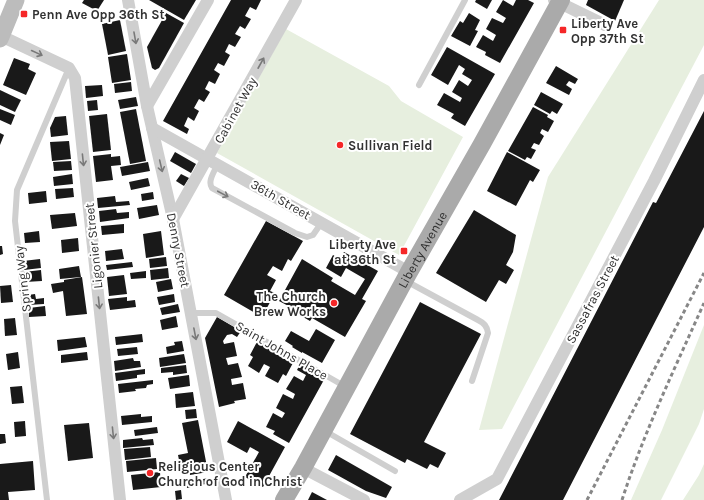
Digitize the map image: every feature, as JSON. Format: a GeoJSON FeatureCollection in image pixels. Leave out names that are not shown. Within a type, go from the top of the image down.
{"type":"FeatureCollection","features":[{"type":"Feature","properties":{"kind":"main road"},"geometry":{"type":"LineString","coordinates":[[1,38],[16,0]]}},
{"type":"Feature","properties":{"kind":"main road","name":"Liberty Avenue"},"geometry":{"type":"LineString","coordinates":[[284,500],[303,468],[407,276],[482,144],[558,1]]}},
{"type":"Feature","properties":{"kind":"street","name":"Denny Street"},"geometry":{"type":"LineString","coordinates":[[128,0],[147,106],[173,219],[226,500]]}},
{"type":"Feature","properties":{"kind":"street"},"geometry":{"type":"LineString","coordinates":[[147,106],[208,0]]}},
{"type":"Feature","properties":{"kind":"street","name":"Cabinet Way"},"geometry":{"type":"LineString","coordinates":[[173,219],[213,161],[296,0]]}},
{"type":"Feature","properties":{"kind":"street"},"geometry":{"type":"LineString","coordinates":[[558,1],[605,25]]}},
{"type":"Feature","properties":{"kind":"street"},"geometry":{"type":"LineString","coordinates":[[1,38],[69,68]]}},
{"type":"Feature","properties":{"kind":"street","name":"Ligonier Street"},"geometry":{"type":"LineString","coordinates":[[69,68],[75,78],[120,500]]}},
{"type":"Feature","properties":{"kind":"street","name":"Sassafras Street"},"geometry":{"type":"LineString","coordinates":[[460,500],[497,479],[654,181],[704,80]]}},
{"type":"Feature","properties":{"kind":"street","name":"36th Street"},"geometry":{"type":"LineString","coordinates":[[152,128],[322,222],[407,276]]}},
{"type":"Feature","properties":{"kind":"street"},"geometry":{"type":"LineString","coordinates":[[303,468],[364,500]]}},
{"type":"Feature","properties":{"kind":"lane"},"geometry":{"type":"LineString","coordinates":[[420,85],[465,0]]}},
{"type":"Feature","properties":{"kind":"lane","name":"Spring Way"},"geometry":{"type":"LineString","coordinates":[[47,500],[15,221],[17,190],[69,68]]}},
{"type":"Feature","properties":{"kind":"lane"},"geometry":{"type":"LineString","coordinates":[[213,161],[210,181],[212,188],[295,233],[307,237],[313,235],[322,222]]}},
{"type":"Feature","properties":{"kind":"lane"},"geometry":{"type":"LineString","coordinates":[[407,276],[484,323],[488,333],[472,381]]}},
{"type":"Feature","properties":{"kind":"lane","name":"Saint Johns Place"},"geometry":{"type":"LineString","coordinates":[[191,313],[216,314],[347,387]]}},
{"type":"Feature","properties":{"kind":"lane"},"geometry":{"type":"LineString","coordinates":[[323,431],[395,471]]}},
{"type":"Feature","properties":{"kind":"green space"},"geometry":{"type":"Polygon","coordinates":[[[659,0],[704,0],[704,45],[502,429],[479,430],[548,177],[659,0]]]}},
{"type":"Feature","properties":{"kind":"green space","name":"Sullivan Field"},"geometry":{"type":"Polygon","coordinates":[[[286,29],[389,86],[401,101],[463,137],[399,255],[217,153],[286,29]]]}},
{"type":"Feature","properties":{"kind":"green space"},"geometry":{"type":"Polygon","coordinates":[[[704,325],[704,409],[699,424],[661,500],[631,500],[662,430],[704,325]]]}},
{"type":"Feature","properties":{"kind":"green space"},"geometry":{"type":"Polygon","coordinates":[[[704,464],[704,500],[683,500],[699,475],[704,464]]]}},
{"type":"Feature","properties":{"kind":"building"},"geometry":{"type":"Polygon","coordinates":[[[84,0],[104,0],[97,11],[82,3],[84,0]]]}},
{"type":"Feature","properties":{"kind":"building"},"geometry":{"type":"Polygon","coordinates":[[[149,0],[196,0],[184,20],[149,0]]]}},
{"type":"Feature","properties":{"kind":"building"},"geometry":{"type":"Polygon","coordinates":[[[231,0],[261,0],[256,10],[250,7],[245,16],[251,19],[245,29],[240,26],[235,34],[241,37],[235,47],[229,44],[225,52],[230,55],[224,66],[218,63],[214,70],[220,74],[215,84],[209,81],[205,89],[210,92],[204,102],[199,99],[194,108],[199,111],[194,121],[188,117],[184,126],[189,129],[187,134],[163,121],[231,0]]]}},
{"type":"Feature","properties":{"kind":"building"},"geometry":{"type":"Polygon","coordinates":[[[476,0],[492,0],[487,9],[475,2],[476,0]]]}},
{"type":"Feature","properties":{"kind":"building"},"geometry":{"type":"Polygon","coordinates":[[[503,0],[513,6],[516,0],[528,0],[534,3],[500,63],[485,55],[486,52],[476,47],[483,35],[493,41],[496,35],[486,29],[492,18],[503,23],[506,18],[496,12],[503,0]]]}},
{"type":"Feature","properties":{"kind":"building"},"geometry":{"type":"Polygon","coordinates":[[[588,0],[624,0],[615,21],[586,5],[588,0]]]}},
{"type":"Feature","properties":{"kind":"building"},"geometry":{"type":"Polygon","coordinates":[[[166,13],[184,23],[159,68],[155,70],[152,68],[147,47],[166,13]]]}},
{"type":"Feature","properties":{"kind":"building"},"geometry":{"type":"Polygon","coordinates":[[[469,13],[480,20],[475,30],[478,31],[470,46],[451,36],[460,21],[463,23],[469,13]]]}},
{"type":"Feature","properties":{"kind":"building"},"geometry":{"type":"Polygon","coordinates":[[[120,20],[126,51],[108,55],[102,24],[120,20]]]}},
{"type":"Feature","properties":{"kind":"building"},"geometry":{"type":"Polygon","coordinates":[[[447,47],[495,74],[465,126],[451,118],[454,114],[437,105],[444,93],[460,102],[462,98],[452,92],[459,80],[468,86],[472,80],[462,74],[465,69],[459,65],[448,85],[431,75],[447,47]]]}},
{"type":"Feature","properties":{"kind":"building"},"geometry":{"type":"Polygon","coordinates":[[[127,54],[131,80],[112,83],[108,57],[127,54]]]}},
{"type":"Feature","properties":{"kind":"building"},"geometry":{"type":"Polygon","coordinates":[[[14,58],[30,64],[28,69],[36,73],[26,95],[3,85],[14,58]]]}},
{"type":"Feature","properties":{"kind":"building"},"geometry":{"type":"Polygon","coordinates":[[[556,66],[578,79],[575,84],[569,81],[566,85],[572,89],[569,95],[546,83],[556,66]]]}},
{"type":"Feature","properties":{"kind":"building"},"geometry":{"type":"Polygon","coordinates":[[[131,82],[132,91],[115,93],[114,84],[131,82]]]}},
{"type":"Feature","properties":{"kind":"building"},"geometry":{"type":"Polygon","coordinates":[[[102,85],[103,96],[86,98],[85,86],[102,85]]]}},
{"type":"Feature","properties":{"kind":"building"},"geometry":{"type":"Polygon","coordinates":[[[0,90],[21,100],[15,112],[0,105],[0,90]]]}},
{"type":"Feature","properties":{"kind":"building"},"geometry":{"type":"Polygon","coordinates":[[[541,92],[563,104],[557,114],[552,111],[550,114],[534,105],[541,92]]]}},
{"type":"Feature","properties":{"kind":"building"},"geometry":{"type":"Polygon","coordinates":[[[136,97],[138,106],[120,109],[118,100],[136,97]]]}},
{"type":"Feature","properties":{"kind":"building"},"geometry":{"type":"Polygon","coordinates":[[[97,100],[98,110],[88,111],[87,101],[97,100]]]}},
{"type":"Feature","properties":{"kind":"building"},"geometry":{"type":"Polygon","coordinates":[[[533,107],[548,115],[547,117],[554,121],[548,132],[542,129],[540,133],[544,136],[539,145],[534,143],[531,148],[536,150],[531,159],[527,157],[525,160],[508,151],[533,107]]]}},
{"type":"Feature","properties":{"kind":"building"},"geometry":{"type":"Polygon","coordinates":[[[0,109],[15,115],[11,125],[0,120],[0,109]]]}},
{"type":"Feature","properties":{"kind":"building"},"geometry":{"type":"Polygon","coordinates":[[[136,109],[146,161],[130,164],[120,112],[136,109]]]}},
{"type":"Feature","properties":{"kind":"building"},"geometry":{"type":"Polygon","coordinates":[[[704,111],[704,227],[563,500],[499,500],[653,202],[656,203],[704,111]]]}},
{"type":"Feature","properties":{"kind":"building"},"geometry":{"type":"Polygon","coordinates":[[[107,114],[111,150],[93,152],[89,116],[107,114]]]}},
{"type":"Feature","properties":{"kind":"building"},"geometry":{"type":"Polygon","coordinates":[[[66,116],[68,135],[51,137],[50,128],[55,117],[66,116]]]}},
{"type":"Feature","properties":{"kind":"building"},"geometry":{"type":"Polygon","coordinates":[[[0,133],[4,135],[0,145],[0,133]]]}},
{"type":"Feature","properties":{"kind":"building"},"geometry":{"type":"Polygon","coordinates":[[[69,141],[71,159],[52,161],[50,142],[69,141]]]}},
{"type":"Feature","properties":{"kind":"building"},"geometry":{"type":"Polygon","coordinates":[[[175,152],[196,164],[191,173],[170,161],[175,152]]]}},
{"type":"Feature","properties":{"kind":"building"},"geometry":{"type":"Polygon","coordinates":[[[507,152],[540,170],[533,182],[530,180],[516,206],[487,191],[507,152]]]}},
{"type":"Feature","properties":{"kind":"building"},"geometry":{"type":"Polygon","coordinates":[[[111,154],[111,157],[120,156],[121,165],[111,166],[113,180],[96,182],[93,156],[111,154]]]}},
{"type":"Feature","properties":{"kind":"building"},"geometry":{"type":"Polygon","coordinates":[[[71,161],[72,170],[54,171],[53,162],[71,161]]]}},
{"type":"Feature","properties":{"kind":"building"},"geometry":{"type":"Polygon","coordinates":[[[148,162],[150,171],[122,176],[120,167],[148,162]]]}},
{"type":"Feature","properties":{"kind":"building"},"geometry":{"type":"Polygon","coordinates":[[[72,174],[73,184],[54,186],[53,177],[72,174]]]}},
{"type":"Feature","properties":{"kind":"building"},"geometry":{"type":"Polygon","coordinates":[[[181,174],[189,178],[184,186],[176,181],[181,174]]]}},
{"type":"Feature","properties":{"kind":"building"},"geometry":{"type":"Polygon","coordinates":[[[148,178],[150,186],[131,190],[129,182],[148,178]]]}},
{"type":"Feature","properties":{"kind":"building"},"geometry":{"type":"Polygon","coordinates":[[[73,188],[74,197],[56,199],[55,189],[73,188]]]}},
{"type":"Feature","properties":{"kind":"building"},"geometry":{"type":"Polygon","coordinates":[[[46,191],[47,202],[29,204],[28,193],[46,191]]]}},
{"type":"Feature","properties":{"kind":"building"},"geometry":{"type":"Polygon","coordinates":[[[153,192],[154,199],[142,201],[141,194],[153,192]]]}},
{"type":"Feature","properties":{"kind":"building"},"geometry":{"type":"Polygon","coordinates":[[[115,196],[116,202],[129,201],[130,205],[98,208],[97,198],[115,196]]]}},
{"type":"Feature","properties":{"kind":"building"},"geometry":{"type":"Polygon","coordinates":[[[157,205],[159,215],[139,219],[137,208],[157,205]]]}},
{"type":"Feature","properties":{"kind":"building"},"geometry":{"type":"Polygon","coordinates":[[[116,209],[117,213],[129,212],[129,218],[100,222],[99,211],[116,209]]]}},
{"type":"Feature","properties":{"kind":"building"},"geometry":{"type":"Polygon","coordinates":[[[474,210],[516,235],[513,252],[506,265],[514,270],[506,284],[499,280],[486,302],[436,273],[474,210]]]}},
{"type":"Feature","properties":{"kind":"building"},"geometry":{"type":"Polygon","coordinates":[[[75,213],[77,226],[52,229],[50,215],[75,213]]]}},
{"type":"Feature","properties":{"kind":"building"},"geometry":{"type":"Polygon","coordinates":[[[266,221],[303,241],[291,261],[288,259],[282,271],[273,266],[267,275],[276,280],[270,291],[275,293],[262,317],[224,295],[266,221]]]}},
{"type":"Feature","properties":{"kind":"building"},"geometry":{"type":"Polygon","coordinates":[[[124,224],[124,233],[102,235],[101,226],[124,224]]]}},
{"type":"Feature","properties":{"kind":"building"},"geometry":{"type":"Polygon","coordinates":[[[39,231],[40,242],[25,243],[24,233],[39,231]]]}},
{"type":"Feature","properties":{"kind":"building"},"geometry":{"type":"Polygon","coordinates":[[[161,231],[164,255],[146,258],[143,234],[161,231]]]}},
{"type":"Feature","properties":{"kind":"building"},"geometry":{"type":"Polygon","coordinates":[[[78,238],[79,251],[62,253],[61,240],[78,238]]]}},
{"type":"Feature","properties":{"kind":"building"},"geometry":{"type":"Polygon","coordinates":[[[0,246],[2,246],[3,254],[0,255],[0,246]]]}},
{"type":"Feature","properties":{"kind":"building"},"geometry":{"type":"Polygon","coordinates":[[[122,249],[124,259],[106,261],[105,251],[122,249]]]}},
{"type":"Feature","properties":{"kind":"building"},"geometry":{"type":"Polygon","coordinates":[[[344,252],[378,271],[362,299],[366,301],[345,337],[312,318],[310,321],[293,311],[294,309],[279,301],[302,259],[333,278],[331,281],[355,295],[365,279],[346,268],[341,277],[326,268],[333,255],[340,259],[344,252]]]}},
{"type":"Feature","properties":{"kind":"building"},"geometry":{"type":"Polygon","coordinates":[[[166,257],[167,266],[150,268],[149,259],[166,257]]]}},
{"type":"Feature","properties":{"kind":"building"},"geometry":{"type":"Polygon","coordinates":[[[40,259],[41,268],[24,270],[23,261],[40,259]]]}},
{"type":"Feature","properties":{"kind":"building"},"geometry":{"type":"Polygon","coordinates":[[[132,262],[133,267],[107,270],[106,265],[132,262]]]}},
{"type":"Feature","properties":{"kind":"building"},"geometry":{"type":"Polygon","coordinates":[[[79,266],[81,277],[60,279],[59,269],[79,266]]]}},
{"type":"Feature","properties":{"kind":"building"},"geometry":{"type":"Polygon","coordinates":[[[168,268],[169,278],[151,280],[150,270],[168,268]]]}},
{"type":"Feature","properties":{"kind":"building"},"geometry":{"type":"Polygon","coordinates":[[[41,270],[42,281],[25,282],[24,272],[41,270]]]}},
{"type":"Feature","properties":{"kind":"building"},"geometry":{"type":"Polygon","coordinates":[[[146,271],[146,278],[131,279],[130,273],[146,271]]]}},
{"type":"Feature","properties":{"kind":"building"},"geometry":{"type":"Polygon","coordinates":[[[124,275],[127,294],[109,296],[107,277],[124,275]]]}},
{"type":"Feature","properties":{"kind":"building"},"geometry":{"type":"Polygon","coordinates":[[[82,277],[87,314],[66,316],[63,291],[53,293],[51,284],[82,277]]]}},
{"type":"Feature","properties":{"kind":"building"},"geometry":{"type":"Polygon","coordinates":[[[171,279],[173,289],[158,292],[156,282],[171,279]]]}},
{"type":"Feature","properties":{"kind":"building"},"geometry":{"type":"Polygon","coordinates":[[[11,285],[13,302],[1,303],[0,286],[11,285]]]}},
{"type":"Feature","properties":{"kind":"building"},"geometry":{"type":"Polygon","coordinates":[[[35,294],[36,299],[44,298],[44,304],[28,305],[28,295],[35,294]]]}},
{"type":"Feature","properties":{"kind":"building"},"geometry":{"type":"Polygon","coordinates":[[[174,294],[175,302],[159,305],[157,297],[174,294]]]}},
{"type":"Feature","properties":{"kind":"building"},"geometry":{"type":"Polygon","coordinates":[[[127,297],[127,301],[135,300],[136,307],[110,310],[108,299],[127,297]]]}},
{"type":"Feature","properties":{"kind":"building"},"geometry":{"type":"Polygon","coordinates":[[[420,302],[481,334],[424,442],[446,453],[438,468],[430,464],[427,469],[407,459],[405,463],[350,434],[420,302]]]}},
{"type":"Feature","properties":{"kind":"building"},"geometry":{"type":"Polygon","coordinates":[[[178,304],[180,312],[162,315],[160,308],[178,304]]]}},
{"type":"Feature","properties":{"kind":"building"},"geometry":{"type":"Polygon","coordinates":[[[45,306],[46,316],[29,317],[29,308],[45,306]]]}},
{"type":"Feature","properties":{"kind":"building"},"geometry":{"type":"Polygon","coordinates":[[[176,316],[178,327],[162,330],[160,320],[176,316]]]}},
{"type":"Feature","properties":{"kind":"building"},"geometry":{"type":"Polygon","coordinates":[[[217,317],[241,331],[237,337],[232,334],[227,335],[223,341],[224,344],[234,342],[237,356],[226,358],[228,365],[238,363],[242,377],[231,379],[232,385],[243,383],[246,399],[234,401],[235,403],[219,407],[205,338],[217,317]]]}},
{"type":"Feature","properties":{"kind":"building"},"geometry":{"type":"Polygon","coordinates":[[[15,318],[17,335],[5,336],[4,319],[15,318]]]}},
{"type":"Feature","properties":{"kind":"building"},"geometry":{"type":"Polygon","coordinates":[[[316,329],[335,340],[322,363],[302,353],[285,341],[291,331],[309,341],[316,329]]]}},
{"type":"Feature","properties":{"kind":"building"},"geometry":{"type":"Polygon","coordinates":[[[142,334],[143,342],[116,345],[115,337],[142,334]]]}},
{"type":"Feature","properties":{"kind":"building"},"geometry":{"type":"Polygon","coordinates":[[[85,337],[87,347],[58,351],[57,340],[85,337]]]}},
{"type":"Feature","properties":{"kind":"building"},"geometry":{"type":"Polygon","coordinates":[[[258,340],[294,361],[286,376],[283,374],[278,383],[265,376],[270,367],[264,364],[259,373],[248,366],[253,357],[250,355],[258,340]]]}},
{"type":"Feature","properties":{"kind":"building"},"geometry":{"type":"Polygon","coordinates":[[[182,341],[184,351],[167,354],[166,347],[175,345],[174,342],[182,341]]]}},
{"type":"Feature","properties":{"kind":"building"},"geometry":{"type":"Polygon","coordinates":[[[137,347],[138,354],[118,356],[117,349],[137,347]]]}},
{"type":"Feature","properties":{"kind":"building"},"geometry":{"type":"Polygon","coordinates":[[[18,352],[20,368],[8,370],[6,354],[18,352]]]}},
{"type":"Feature","properties":{"kind":"building"},"geometry":{"type":"Polygon","coordinates":[[[87,352],[88,360],[61,363],[61,355],[87,352]]]}},
{"type":"Feature","properties":{"kind":"building"},"geometry":{"type":"Polygon","coordinates":[[[184,354],[186,363],[160,367],[159,358],[184,354]]]}},
{"type":"Feature","properties":{"kind":"building"},"geometry":{"type":"Polygon","coordinates":[[[133,358],[134,361],[140,361],[141,367],[115,371],[114,361],[133,358]]]}},
{"type":"Feature","properties":{"kind":"building"},"geometry":{"type":"Polygon","coordinates":[[[300,364],[325,378],[289,443],[273,434],[275,431],[266,427],[273,413],[282,418],[285,413],[276,408],[283,394],[293,399],[295,394],[286,389],[294,376],[303,381],[306,375],[297,370],[300,364]]]}},
{"type":"Feature","properties":{"kind":"building"},"geometry":{"type":"Polygon","coordinates":[[[186,365],[187,373],[173,375],[173,372],[161,373],[161,368],[186,365]]]}},
{"type":"Feature","properties":{"kind":"building"},"geometry":{"type":"Polygon","coordinates":[[[145,369],[145,374],[137,375],[137,378],[116,381],[115,373],[145,369]]]}},
{"type":"Feature","properties":{"kind":"building"},"geometry":{"type":"Polygon","coordinates":[[[189,375],[190,386],[170,389],[168,378],[189,375]]]}},
{"type":"Feature","properties":{"kind":"building"},"geometry":{"type":"Polygon","coordinates":[[[153,380],[153,384],[147,385],[146,388],[119,393],[118,384],[153,380]]]}},
{"type":"Feature","properties":{"kind":"building"},"geometry":{"type":"Polygon","coordinates":[[[22,386],[24,403],[12,404],[10,387],[22,386]]]}},
{"type":"Feature","properties":{"kind":"building"},"geometry":{"type":"Polygon","coordinates":[[[193,392],[195,406],[176,408],[175,394],[193,392]]]}},
{"type":"Feature","properties":{"kind":"building"},"geometry":{"type":"Polygon","coordinates":[[[196,409],[197,418],[186,419],[185,410],[196,409]]]}},
{"type":"Feature","properties":{"kind":"building"},"geometry":{"type":"Polygon","coordinates":[[[141,414],[141,417],[152,416],[152,422],[122,425],[121,416],[141,414]]]}},
{"type":"Feature","properties":{"kind":"building"},"geometry":{"type":"Polygon","coordinates":[[[198,420],[208,472],[190,475],[188,464],[180,465],[178,455],[188,453],[182,423],[198,420]]]}},
{"type":"Feature","properties":{"kind":"building"},"geometry":{"type":"Polygon","coordinates":[[[25,421],[26,436],[15,437],[14,422],[25,421]]]}},
{"type":"Feature","properties":{"kind":"building"},"geometry":{"type":"Polygon","coordinates":[[[238,421],[285,447],[263,487],[245,477],[259,452],[250,447],[247,453],[227,442],[238,421]]]}},
{"type":"Feature","properties":{"kind":"building"},"geometry":{"type":"Polygon","coordinates":[[[89,423],[93,458],[68,461],[64,425],[89,423]]]}},
{"type":"Feature","properties":{"kind":"building"},"geometry":{"type":"Polygon","coordinates":[[[157,427],[158,433],[135,436],[134,430],[157,427]]]}},
{"type":"Feature","properties":{"kind":"building"},"geometry":{"type":"Polygon","coordinates":[[[0,434],[5,434],[6,443],[0,444],[0,434]]]}},
{"type":"Feature","properties":{"kind":"building"},"geometry":{"type":"Polygon","coordinates":[[[142,438],[143,440],[153,439],[154,445],[123,448],[123,440],[142,438]]]}},
{"type":"Feature","properties":{"kind":"building"},"geometry":{"type":"Polygon","coordinates":[[[150,447],[151,457],[125,460],[124,449],[150,447]]]}},
{"type":"Feature","properties":{"kind":"building"},"geometry":{"type":"Polygon","coordinates":[[[336,455],[392,487],[386,498],[366,491],[328,470],[336,455]]]}},
{"type":"Feature","properties":{"kind":"building"},"geometry":{"type":"Polygon","coordinates":[[[156,458],[157,469],[127,472],[126,461],[156,458]]]}},
{"type":"Feature","properties":{"kind":"building"},"geometry":{"type":"Polygon","coordinates":[[[33,461],[35,490],[8,492],[9,500],[0,500],[0,464],[33,461]]]}},
{"type":"Feature","properties":{"kind":"building"},"geometry":{"type":"Polygon","coordinates":[[[160,472],[161,487],[133,490],[131,475],[160,472]]]}},
{"type":"Feature","properties":{"kind":"building"},"geometry":{"type":"Polygon","coordinates":[[[209,478],[210,483],[187,488],[186,482],[209,478]]]}},
{"type":"Feature","properties":{"kind":"building"},"geometry":{"type":"Polygon","coordinates":[[[181,490],[182,499],[176,500],[175,491],[181,490]]]}},
{"type":"Feature","properties":{"kind":"building"},"geometry":{"type":"Polygon","coordinates":[[[312,492],[327,500],[308,500],[312,492]]]}},
{"type":"Feature","properties":{"kind":"railway"},"geometry":{"type":"LineString","coordinates":[[587,500],[704,273]]}},
{"type":"Feature","properties":{"kind":"railway"},"geometry":{"type":"LineString","coordinates":[[622,500],[650,425],[704,303]]}},
{"type":"Feature","properties":{"kind":"place","name":"Penn Ave Opp 36th St"},"geometry":{"type":"Point","coordinates":[24,14]}},
{"type":"Feature","properties":{"kind":"place","name":"Liberty Ave Opp 37th St"},"geometry":{"type":"Point","coordinates":[563,30]}},
{"type":"Feature","properties":{"kind":"place","name":"Sullivan Field"},"geometry":{"type":"Point","coordinates":[340,145]}},
{"type":"Feature","properties":{"kind":"place","name":"Liberty Ave at 36th St"},"geometry":{"type":"Point","coordinates":[404,251]}},
{"type":"Feature","properties":{"kind":"place","name":"The Church Brew Works"},"geometry":{"type":"Point","coordinates":[334,303]}},
{"type":"Feature","properties":{"kind":"place","name":"Religious Center Church of God in Christ"},"geometry":{"type":"Point","coordinates":[150,473]}}]}
